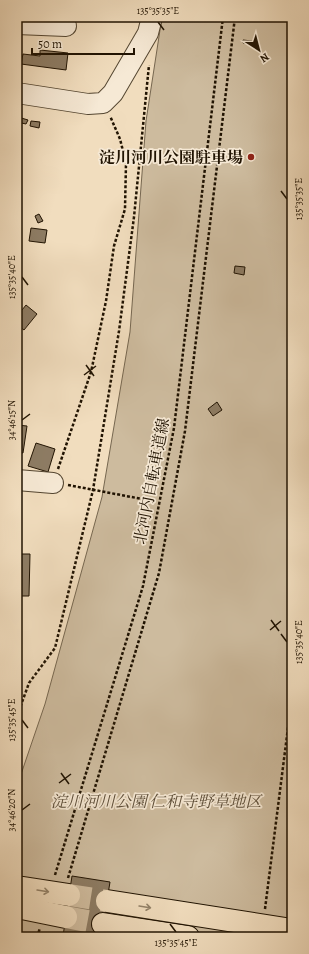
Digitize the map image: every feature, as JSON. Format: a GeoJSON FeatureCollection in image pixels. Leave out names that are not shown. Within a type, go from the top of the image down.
{"type":"FeatureCollection","features":[{"type":"Feature","properties":{"kind":"main road"},"geometry":{"type":"LineString","coordinates":[[17,897],[68,890]]}},
{"type":"Feature","properties":{"kind":"main road"},"geometry":{"type":"LineString","coordinates":[[17,897],[66,917]]}},
{"type":"Feature","properties":{"kind":"main road"},"geometry":{"type":"LineString","coordinates":[[107,901],[292,930]]}},
{"type":"Feature","properties":{"kind":"main road"},"geometry":{"type":"LineString","coordinates":[[103,924],[188,937]]}},
{"type":"Feature","properties":{"kind":"street"},"geometry":{"type":"LineString","coordinates":[[17,93],[88,104],[103,103],[113,93],[150,25],[163,22],[165,17]]}},
{"type":"Feature","properties":{"kind":"street"},"geometry":{"type":"LineString","coordinates":[[17,24],[66,26]]}},
{"type":"Feature","properties":{"kind":"street"},"geometry":{"type":"LineString","coordinates":[[17,480],[53,483]]}},
{"type":"Feature","properties":{"kind":"path","name":"北河内自転車道線"},"geometry":{"type":"LineString","coordinates":[[55,876],[143,586],[174,428],[223,17]]}},
{"type":"Feature","properties":{"kind":"path","name":"北河内自転車道線"},"geometry":{"type":"LineString","coordinates":[[68,890],[72,861],[159,573],[185,432],[229,78],[235,17]]}},
{"type":"Feature","properties":{"kind":"path"},"geometry":{"type":"LineString","coordinates":[[17,716],[29,683],[55,648],[93,490],[134,217],[149,65]]}},
{"type":"Feature","properties":{"kind":"path"},"geometry":{"type":"LineString","coordinates":[[103,103],[120,139],[126,163],[125,209],[114,246],[106,301],[91,372],[53,483],[142,499]]}},
{"type":"Feature","properties":{"kind":"path"},"geometry":{"type":"LineString","coordinates":[[264,914],[292,696]]}},
{"type":"Feature","properties":{"kind":"path"},"geometry":{"type":"LineString","coordinates":[[37,937],[41,922]]}},
{"type":"Feature","properties":{"kind":"green space","name":"淀川河川公園 仁和寺野草地区"},"geometry":{"type":"Polygon","coordinates":[[[162,17],[292,17],[292,937],[17,937],[17,786],[45,704],[102,497],[130,332],[146,121],[162,17]]]}},
{"type":"Feature","properties":{"kind":"building"},"geometry":{"type":"Polygon","coordinates":[[[289,17],[292,18],[292,25],[286,20],[289,17]]]}},
{"type":"Feature","properties":{"kind":"building"},"geometry":{"type":"Polygon","coordinates":[[[243,40],[252,41],[251,44],[243,43],[243,40]]]}},
{"type":"Feature","properties":{"kind":"building"},"geometry":{"type":"Polygon","coordinates":[[[40,50],[68,53],[66,70],[21,64],[23,54],[40,56],[40,50]]]}},
{"type":"Feature","properties":{"kind":"building"},"geometry":{"type":"Polygon","coordinates":[[[18,117],[28,120],[26,124],[17,122],[18,117]]]}},
{"type":"Feature","properties":{"kind":"building"},"geometry":{"type":"Polygon","coordinates":[[[31,121],[40,122],[39,128],[30,126],[31,121]]]}},
{"type":"Feature","properties":{"kind":"building"},"geometry":{"type":"Polygon","coordinates":[[[39,214],[43,221],[38,223],[35,216],[39,214]]]}},
{"type":"Feature","properties":{"kind":"building"},"geometry":{"type":"Polygon","coordinates":[[[31,228],[47,230],[45,243],[29,241],[31,228]]]}},
{"type":"Feature","properties":{"kind":"building"},"geometry":{"type":"Polygon","coordinates":[[[235,266],[245,267],[244,275],[234,273],[235,266]]]}},
{"type":"Feature","properties":{"kind":"building"},"geometry":{"type":"Polygon","coordinates":[[[26,305],[37,314],[24,330],[20,327],[17,331],[17,306],[22,310],[26,305]]]}},
{"type":"Feature","properties":{"kind":"building"},"geometry":{"type":"Polygon","coordinates":[[[217,402],[222,410],[213,416],[208,409],[217,402]]]}},
{"type":"Feature","properties":{"kind":"building"},"geometry":{"type":"Polygon","coordinates":[[[17,425],[27,426],[23,453],[17,452],[17,425]]]}},
{"type":"Feature","properties":{"kind":"building"},"geometry":{"type":"Polygon","coordinates":[[[36,443],[55,449],[48,472],[28,466],[36,443]]]}},
{"type":"Feature","properties":{"kind":"building"},"geometry":{"type":"Polygon","coordinates":[[[17,554],[30,554],[29,596],[21,596],[21,610],[17,610],[17,554]]]}},
{"type":"Feature","properties":{"kind":"building"},"geometry":{"type":"Polygon","coordinates":[[[72,876],[110,882],[101,937],[63,936],[72,876]]]}},
{"type":"Feature","properties":{"kind":"tunnel"},"geometry":{"type":"LineString","coordinates":[[69,895],[107,901]]}},
{"type":"Feature","properties":{"kind":"tunnel"},"geometry":{"type":"LineString","coordinates":[[66,917],[103,924]]}},
{"type":"Feature","properties":{"kind":"place","name":"淀川河川公園駐車場"},"geometry":{"type":"Point","coordinates":[251,157]}}]}
